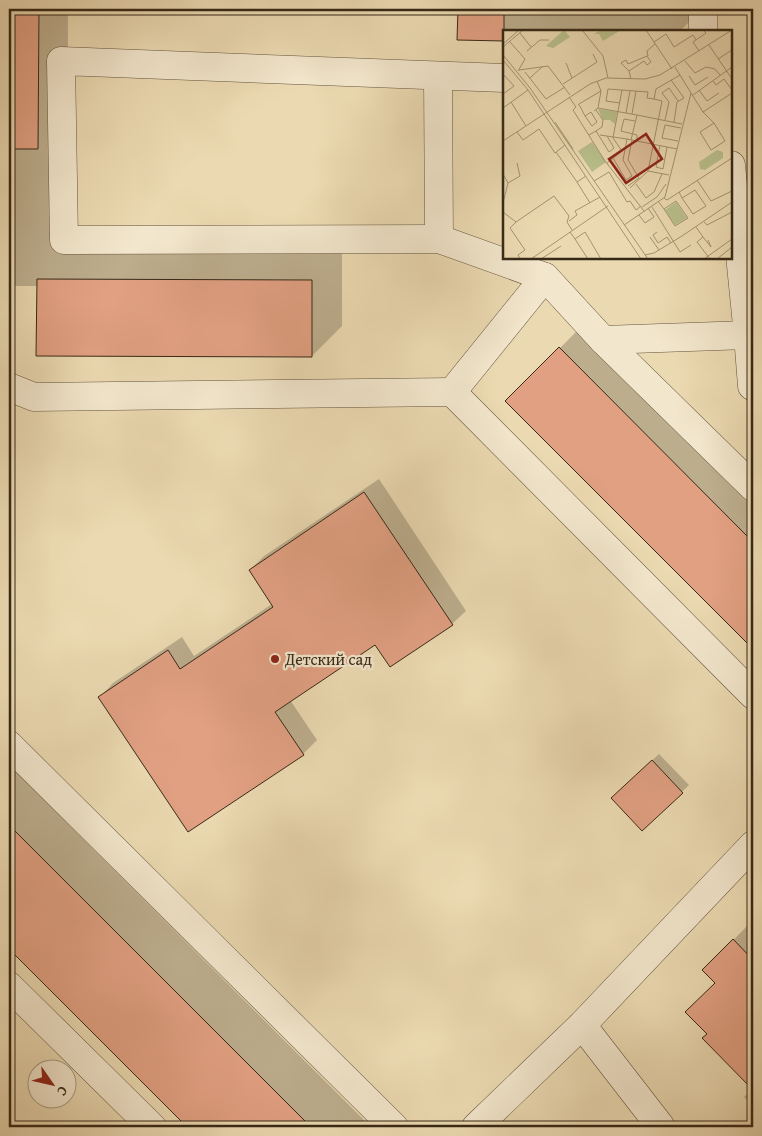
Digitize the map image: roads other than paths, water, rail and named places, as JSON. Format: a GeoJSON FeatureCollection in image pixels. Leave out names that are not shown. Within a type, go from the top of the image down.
{"type":"FeatureCollection","features":[{"type":"Feature","properties":{"kind":"lane"},"geometry":{"type":"LineString","coordinates":[[702,30],[703,9]]}},
{"type":"Feature","properties":{"kind":"lane"},"geometry":{"type":"LineString","coordinates":[[503,78],[61,61],[64,240],[439,239],[544,277],[603,340],[753,487]]}},
{"type":"Feature","properties":{"kind":"lane"},"geometry":{"type":"LineString","coordinates":[[438,76],[439,239]]}},
{"type":"Feature","properties":{"kind":"lane"},"geometry":{"type":"LineString","coordinates":[[732,175],[753,386]]}},
{"type":"Feature","properties":{"kind":"lane"},"geometry":{"type":"LineString","coordinates":[[452,392],[544,277]]}},
{"type":"Feature","properties":{"kind":"lane"},"geometry":{"type":"LineString","coordinates":[[603,340],[748,335]]}},
{"type":"Feature","properties":{"kind":"lane"},"geometry":{"type":"LineString","coordinates":[[9,387],[34,396],[452,392],[753,695]]}},
{"type":"Feature","properties":{"kind":"lane"},"geometry":{"type":"LineString","coordinates":[[9,745],[394,1127]]}},
{"type":"Feature","properties":{"kind":"lane"},"geometry":{"type":"LineString","coordinates":[[476,1127],[582,1025],[750,856]]}},
{"type":"Feature","properties":{"kind":"lane"},"geometry":{"type":"LineString","coordinates":[[9,986],[152,1127]]}},
{"type":"Feature","properties":{"kind":"lane"},"geometry":{"type":"LineString","coordinates":[[582,1025],[660,1127]]}},
{"type":"Feature","properties":{"kind":"place","name":"Детский сад"},"geometry":{"type":"Point","coordinates":[275,659]}}]}
